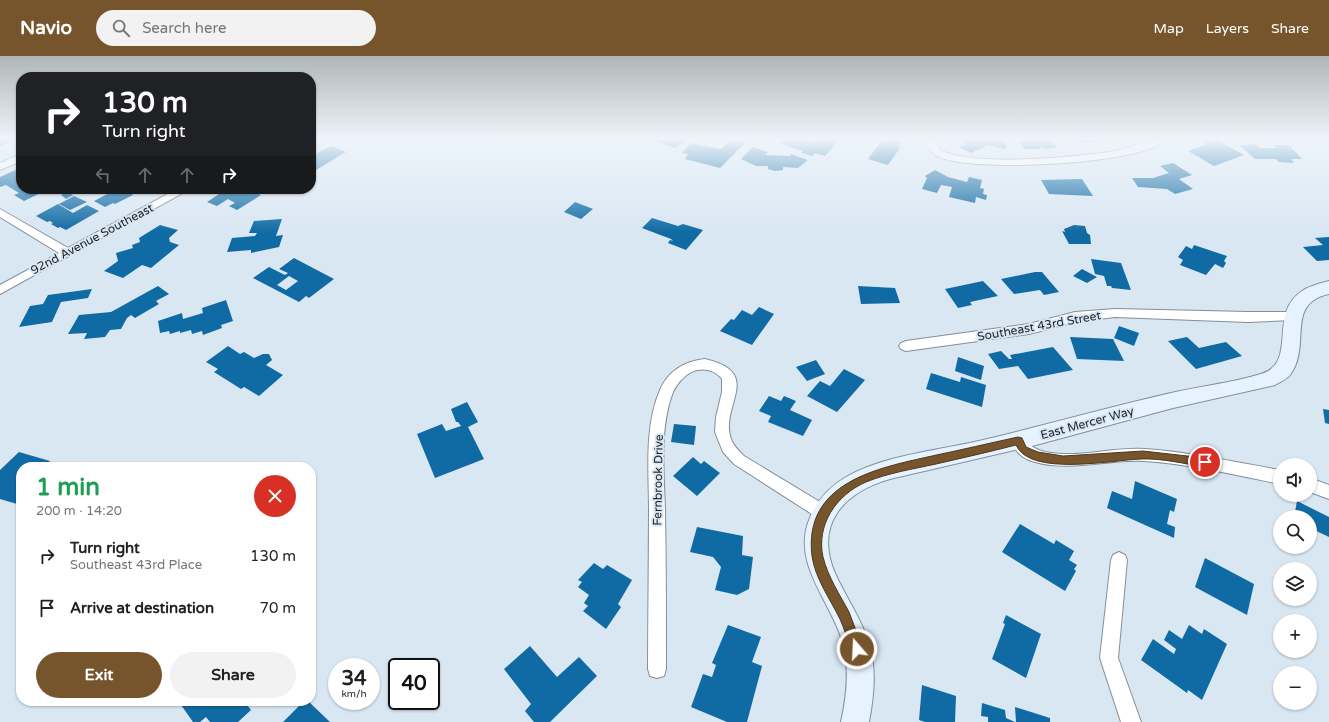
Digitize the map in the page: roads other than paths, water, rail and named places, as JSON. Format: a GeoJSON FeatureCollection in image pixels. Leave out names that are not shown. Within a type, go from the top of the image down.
{"type":"FeatureCollection","features":[{"type":"Feature","properties":{"kind":"street","name":"92nd Avenue Southeast"},"geometry":{"type":"LineString","coordinates":[[0,290],[66,252],[176,194]]}},
{"type":"Feature","properties":{"kind":"street"},"geometry":{"type":"LineString","coordinates":[[0,212],[66,252]]}},
{"type":"Feature","properties":{"kind":"street"},"geometry":{"type":"LineString","coordinates":[[1292,316],[1297,304],[1305,296],[1329,287]]}},
{"type":"Feature","properties":{"kind":"street","name":"Southeast 43rd Street"},"geometry":{"type":"LineString","coordinates":[[906,346],[1029,329],[1075,317],[1152,313],[1248,317],[1292,316]]}},
{"type":"Feature","properties":{"kind":"street","name":"East Mercer Way"},"geometry":{"type":"LineString","coordinates":[[855,722],[860,687],[860,658],[855,639],[824,575],[818,557],[818,527],[824,513],[833,500],[846,488],[862,479],[891,470],[1018,441],[1172,400],[1268,380],[1278,376],[1287,366],[1290,356],[1292,343],[1292,316]]}},
{"type":"Feature","properties":{"kind":"street","name":"Fernbrook Drive"},"geometry":{"type":"LineString","coordinates":[[657,669],[657,443],[664,398],[678,374],[691,366],[706,365],[724,372],[730,379],[730,387],[721,422],[722,433],[728,448],[739,460],[824,513]]}},
{"type":"Feature","properties":{"kind":"street"},"geometry":{"type":"LineString","coordinates":[[1018,441],[1023,450],[1036,456],[1063,460],[1143,455],[1191,460],[1273,476]]}},
{"type":"Feature","properties":{"kind":"street"},"geometry":{"type":"LineString","coordinates":[[1317,488],[1329,492]]}},
{"type":"Feature","properties":{"kind":"street"},"geometry":{"type":"LineString","coordinates":[[1119,560],[1109,658],[1132,722]]}}]}
